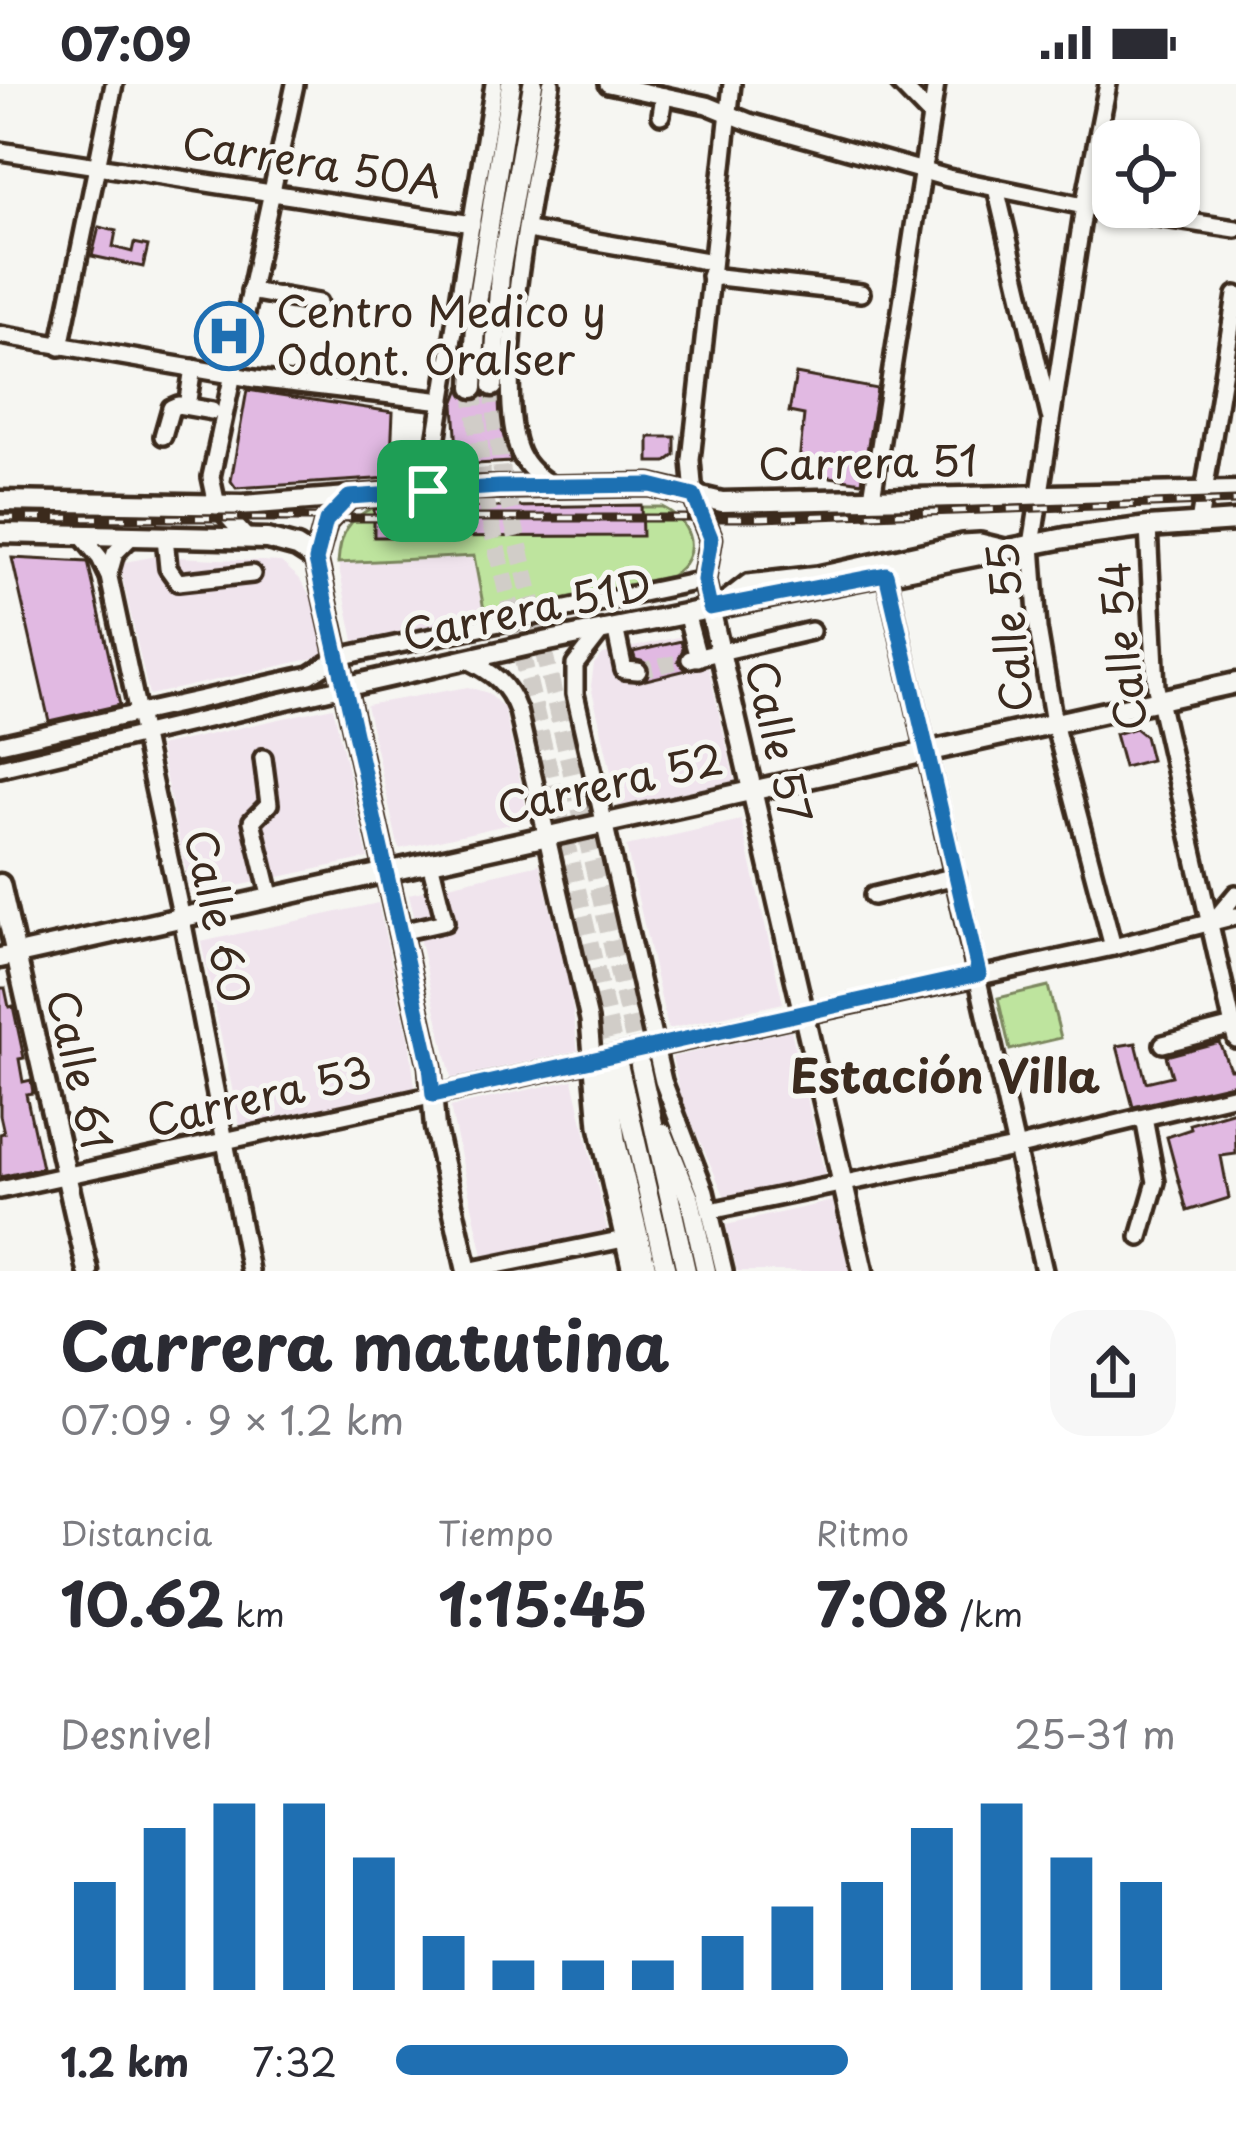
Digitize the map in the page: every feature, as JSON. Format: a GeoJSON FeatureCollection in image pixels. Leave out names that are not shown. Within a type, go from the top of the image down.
{"type":"FeatureCollection","features":[{"type":"Feature","properties":{"kind":"main road"},"geometry":{"type":"LineString","coordinates":[[511,84],[477,303],[483,387],[533,84]]}},
{"type":"Feature","properties":{"kind":"main road","name":"Carrera 51"},"geometry":{"type":"LineString","coordinates":[[0,501],[217,505],[428,491],[650,485],[720,502],[1236,491]]}},
{"type":"Feature","properties":{"kind":"main road","name":"Calle 57"},"geometry":{"type":"LineString","coordinates":[[694,496],[711,538],[704,580],[714,607],[720,653],[863,1271]]}},
{"type":"Feature","properties":{"kind":"main road"},"geometry":{"type":"LineString","coordinates":[[349,497],[326,521],[316,560],[430,1066],[435,1128],[467,1271]]}},
{"type":"Feature","properties":{"kind":"main road","name":"Carrera 51D"},"geometry":{"type":"LineString","coordinates":[[344,688],[714,607],[1010,549],[1148,527],[1236,521]]}},
{"type":"Feature","properties":{"kind":"main road"},"geometry":{"type":"LineString","coordinates":[[0,532],[247,538],[287,543],[316,560]]}},
{"type":"Feature","properties":{"kind":"main road"},"geometry":{"type":"LineString","coordinates":[[338,657],[355,672],[376,680]]}},
{"type":"Feature","properties":{"kind":"main road","name":"Carrera 52"},"geometry":{"type":"LineString","coordinates":[[8,956],[1236,683]]}},
{"type":"Feature","properties":{"kind":"main road","name":"Calle 61"},"geometry":{"type":"LineString","coordinates":[[0,884],[8,956],[88,1271]]}},
{"type":"Feature","properties":{"kind":"main road"},"geometry":{"type":"LineString","coordinates":[[614,1066],[647,1100],[683,1180],[706,1271]]}},
{"type":"Feature","properties":{"kind":"main road"},"geometry":{"type":"LineString","coordinates":[[614,1066],[614,1129],[647,1271]]}},
{"type":"Feature","properties":{"kind":"main road"},"geometry":{"type":"LineString","coordinates":[[614,1066],[666,1271]]}},
{"type":"Feature","properties":{"kind":"main road"},"geometry":{"type":"LineString","coordinates":[[647,1100],[686,1271]]}},
{"type":"Feature","properties":{"kind":"street"},"geometry":{"type":"LineString","coordinates":[[60,346],[114,84]]}},
{"type":"Feature","properties":{"kind":"street"},"geometry":{"type":"LineString","coordinates":[[247,538],[217,505],[211,477],[295,84]]}},
{"type":"Feature","properties":{"kind":"street"},"geometry":{"type":"LineString","coordinates":[[428,491],[494,84]]}},
{"type":"Feature","properties":{"kind":"street"},"geometry":{"type":"LineString","coordinates":[[551,84],[513,344],[514,426],[527,465],[552,486]]}},
{"type":"Feature","properties":{"kind":"street"},"geometry":{"type":"LineString","coordinates":[[608,84],[996,188],[1236,229]]}},
{"type":"Feature","properties":{"kind":"street","name":"Calle 57"},"geometry":{"type":"LineString","coordinates":[[694,496],[691,460],[732,84]]}},
{"type":"Feature","properties":{"kind":"street"},"geometry":{"type":"LineString","coordinates":[[900,84],[931,116]]}},
{"type":"Feature","properties":{"kind":"street"},"geometry":{"type":"LineString","coordinates":[[872,498],[936,84]]}},
{"type":"Feature","properties":{"kind":"street","name":"Calle 55"},"geometry":{"type":"LineString","coordinates":[[1108,84],[1084,206],[1032,545],[1038,628],[1054,723],[1112,947]]}},
{"type":"Feature","properties":{"kind":"street"},"geometry":{"type":"LineString","coordinates":[[661,115],[664,96]]}},
{"type":"Feature","properties":{"kind":"street","name":"Carrera 50A"},"geometry":{"type":"LineString","coordinates":[[0,151],[472,224]]}},
{"type":"Feature","properties":{"kind":"street"},"geometry":{"type":"LineString","coordinates":[[996,188],[1052,425]]}},
{"type":"Feature","properties":{"kind":"street"},"geometry":{"type":"LineString","coordinates":[[528,230],[711,269],[861,293]]}},
{"type":"Feature","properties":{"kind":"street"},"geometry":{"type":"LineString","coordinates":[[250,291],[318,303]]}},
{"type":"Feature","properties":{"kind":"street"},"geometry":{"type":"LineString","coordinates":[[1199,523],[1231,363],[1236,295]]}},
{"type":"Feature","properties":{"kind":"street"},"geometry":{"type":"LineString","coordinates":[[0,335],[255,379],[443,400]]}},
{"type":"Feature","properties":{"kind":"street"},"geometry":{"type":"LineString","coordinates":[[187,406],[193,368]]}},
{"type":"Feature","properties":{"kind":"street"},"geometry":{"type":"LineString","coordinates":[[163,436],[171,408],[212,411]]}},
{"type":"Feature","properties":{"kind":"street","name":"Calle 54"},"geometry":{"type":"LineString","coordinates":[[1148,527],[1160,700],[1234,1032]]}},
{"type":"Feature","properties":{"kind":"street","name":"Calle 60"},"geometry":{"type":"LineString","coordinates":[[81,535],[109,577],[250,1271]]}},
{"type":"Feature","properties":{"kind":"street"},"geometry":{"type":"LineString","coordinates":[[109,577],[112,558],[132,536]]}},
{"type":"Feature","properties":{"kind":"street"},"geometry":{"type":"LineString","coordinates":[[165,537],[168,568],[178,582],[252,574]]}},
{"type":"Feature","properties":{"kind":"street","name":"Carrera 51D"},"geometry":{"type":"LineString","coordinates":[[714,607],[748,584],[788,575],[818,574],[964,543],[1010,549]]}},
{"type":"Feature","properties":{"kind":"street"},"geometry":{"type":"LineString","coordinates":[[886,574],[1045,1271]]}},
{"type":"Feature","properties":{"kind":"street","name":"Carrera 51D"},"geometry":{"type":"LineString","coordinates":[[0,744],[310,675],[338,657],[704,580]]}},
{"type":"Feature","properties":{"kind":"street"},"geometry":{"type":"LineString","coordinates":[[686,613],[694,659],[811,631]]}},
{"type":"Feature","properties":{"kind":"street"},"geometry":{"type":"LineString","coordinates":[[638,671],[624,670],[609,629],[580,655],[573,681],[671,1110],[710,1211],[724,1271]]}},
{"type":"Feature","properties":{"kind":"street"},"geometry":{"type":"LineString","coordinates":[[466,659],[496,676],[514,699],[589,1021],[614,1066],[600,1137],[631,1271]]}},
{"type":"Feature","properties":{"kind":"street","name":"Carrera 51D"},"geometry":{"type":"LineString","coordinates":[[0,769],[344,688]]}},
{"type":"Feature","properties":{"kind":"street"},"geometry":{"type":"LineString","coordinates":[[262,758],[269,804],[252,821],[271,898]]}},
{"type":"Feature","properties":{"kind":"street"},"geometry":{"type":"LineString","coordinates":[[400,932],[445,922],[430,862]]}},
{"type":"Feature","properties":{"kind":"street"},"geometry":{"type":"LineString","coordinates":[[873,896],[956,876]]}},
{"type":"Feature","properties":{"kind":"street"},"geometry":{"type":"LineString","coordinates":[[1211,924],[1236,894]]}},
{"type":"Feature","properties":{"kind":"street","name":"Carrera 53"},"geometry":{"type":"LineString","coordinates":[[0,1190],[433,1095],[614,1066],[655,1046],[1236,916]]}},
{"type":"Feature","properties":{"kind":"street"},"geometry":{"type":"LineString","coordinates":[[1163,1044],[1234,1032]]}},
{"type":"Feature","properties":{"kind":"street"},"geometry":{"type":"LineString","coordinates":[[710,1211],[1019,1147],[1236,1095]]}},
{"type":"Feature","properties":{"kind":"street"},"geometry":{"type":"LineString","coordinates":[[1140,1237],[1156,1182],[1144,1118]]}},
{"type":"Feature","properties":{"kind":"street"},"geometry":{"type":"LineString","coordinates":[[467,1271],[623,1239]]}},
{"type":"Feature","properties":{"kind":"street"},"geometry":{"type":"LineString","coordinates":[[572,1250],[574,1271]]}},
{"type":"Feature","properties":{"kind":"shaded area"},"geometry":{"type":"Polygon","coordinates":[[[157,556],[281,562],[312,598],[324,656],[149,695],[119,563],[157,556]]]}},
{"type":"Feature","properties":{"kind":"shaded area"},"geometry":{"type":"Polygon","coordinates":[[[474,556],[485,615],[354,641],[338,563],[474,556]]]}},
{"type":"Feature","properties":{"kind":"shaded area"},"geometry":{"type":"Polygon","coordinates":[[[700,632],[735,781],[619,806],[591,686],[594,664],[603,654],[700,632]]]}},
{"type":"Feature","properties":{"kind":"shaded area"},"geometry":{"type":"Polygon","coordinates":[[[468,687],[488,693],[504,708],[529,820],[399,849],[366,705],[468,687]]]}},
{"type":"Feature","properties":{"kind":"shaded area"},"geometry":{"type":"Polygon","coordinates":[[[333,707],[368,858],[191,896],[159,746],[333,707]]]}},
{"type":"Feature","properties":{"kind":"shaded area"},"geometry":{"type":"Polygon","coordinates":[[[741,820],[783,1003],[668,1029],[626,846],[741,820]]]}},
{"type":"Feature","properties":{"kind":"shaded area"},"geometry":{"type":"Polygon","coordinates":[[[540,864],[571,995],[578,1051],[452,1081],[409,894],[540,864]]]}},
{"type":"Feature","properties":{"kind":"shaded area"},"geometry":{"type":"Polygon","coordinates":[[[378,903],[415,1087],[240,1126],[201,942],[378,903]]]}},
{"type":"Feature","properties":{"kind":"shaded area"},"geometry":{"type":"Polygon","coordinates":[[[791,1030],[825,1175],[725,1197],[682,1101],[672,1057],[791,1030]]]}},
{"type":"Feature","properties":{"kind":"shaded area"},"geometry":{"type":"Polygon","coordinates":[[[573,1080],[608,1233],[484,1260],[450,1107],[573,1080]]]}},
{"type":"Feature","properties":{"kind":"shaded area"},"geometry":{"type":"Polygon","coordinates":[[[833,1201],[849,1271],[737,1271],[726,1225],[833,1201]]]}},
{"type":"Feature","properties":{"kind":"green space"},"geometry":{"type":"Polygon","coordinates":[[[374,507],[662,507],[681,521],[690,549],[671,576],[485,615],[474,556],[338,563],[347,529],[374,507]]]}},
{"type":"Feature","properties":{"kind":"green space"},"geometry":{"type":"Polygon","coordinates":[[[1048,986],[1061,1038],[1010,1050],[998,998],[1048,986]]]}},
{"type":"Feature","properties":{"kind":"building"},"geometry":{"type":"Polygon","coordinates":[[[99,227],[116,231],[113,247],[132,252],[134,243],[148,246],[143,267],[92,256],[99,227]]]}},
{"type":"Feature","properties":{"kind":"building"},"geometry":{"type":"Polygon","coordinates":[[[796,374],[877,389],[862,482],[798,472],[804,415],[789,412],[796,374]]]}},
{"type":"Feature","properties":{"kind":"building"},"geometry":{"type":"Polygon","coordinates":[[[460,388],[471,401],[499,398],[500,423],[511,462],[458,465],[454,404],[460,388]]]}},
{"type":"Feature","properties":{"kind":"building"},"geometry":{"type":"Polygon","coordinates":[[[247,390],[393,412],[390,478],[236,488],[231,481],[247,390]]]}},
{"type":"Feature","properties":{"kind":"building"},"geometry":{"type":"Polygon","coordinates":[[[649,437],[675,437],[675,455],[666,462],[649,462],[649,437]]]}},
{"type":"Feature","properties":{"kind":"building"},"geometry":{"type":"Polygon","coordinates":[[[641,505],[642,536],[374,537],[374,509],[641,505]]]}},
{"type":"Feature","properties":{"kind":"building"},"geometry":{"type":"Polygon","coordinates":[[[12,558],[88,562],[120,705],[49,721],[12,558]]]}},
{"type":"Feature","properties":{"kind":"building"},"geometry":{"type":"Polygon","coordinates":[[[681,641],[678,661],[687,670],[646,680],[649,667],[635,659],[633,652],[681,641]]]}},
{"type":"Feature","properties":{"kind":"building"},"geometry":{"type":"Polygon","coordinates":[[[1135,728],[1145,736],[1151,760],[1124,767],[1115,734],[1135,728]]]}},
{"type":"Feature","properties":{"kind":"building"},"geometry":{"type":"Polygon","coordinates":[[[0,988],[5,988],[9,1007],[13,1006],[24,1058],[19,1059],[23,1082],[31,1080],[33,1093],[26,1094],[42,1168],[0,1177],[0,1134],[4,1133],[0,988]]]}},
{"type":"Feature","properties":{"kind":"building"},"geometry":{"type":"Polygon","coordinates":[[[1219,1042],[1236,1083],[1133,1107],[1117,1046],[1136,1043],[1146,1082],[1172,1076],[1166,1056],[1219,1042]]]}},
{"type":"Feature","properties":{"kind":"building"},"geometry":{"type":"Polygon","coordinates":[[[1235,1111],[1236,1154],[1221,1156],[1229,1198],[1187,1211],[1167,1137],[1191,1129],[1190,1124],[1235,1111]]]}},
{"type":"Feature","properties":{"kind":"tunnel"},"geometry":{"type":"LineString","coordinates":[[493,386],[502,473],[640,1065]]}},
{"type":"Feature","properties":{"kind":"tunnel"},"geometry":{"type":"LineString","coordinates":[[473,388],[484,494],[619,1068]]}},
{"type":"Feature","properties":{"kind":"tunnel"},"geometry":{"type":"LineString","coordinates":[[638,671],[690,659]]}},
{"type":"Feature","properties":{"kind":"railway"},"geometry":{"type":"LineString","coordinates":[[0,518],[761,518],[1236,501]]}},
{"type":"Feature","properties":{"kind":"place","name":"Centro Medico y Odont. Oralser"},"geometry":{"type":"Point","coordinates":[229,336]}},
{"type":"Feature","properties":{"kind":"district","name":"Estación Villa"},"geometry":{"type":"Point","coordinates":[945,1077]}},
{"type":"Feature","properties":{"kind":"route"},"geometry":{"type":"LineString","coordinates":[[650,485],[694,496],[711,538],[704,580],[710,608],[886,574],[979,974],[433,1095],[316,560],[326,521],[349,497],[428,491],[650,485]]}}]}
